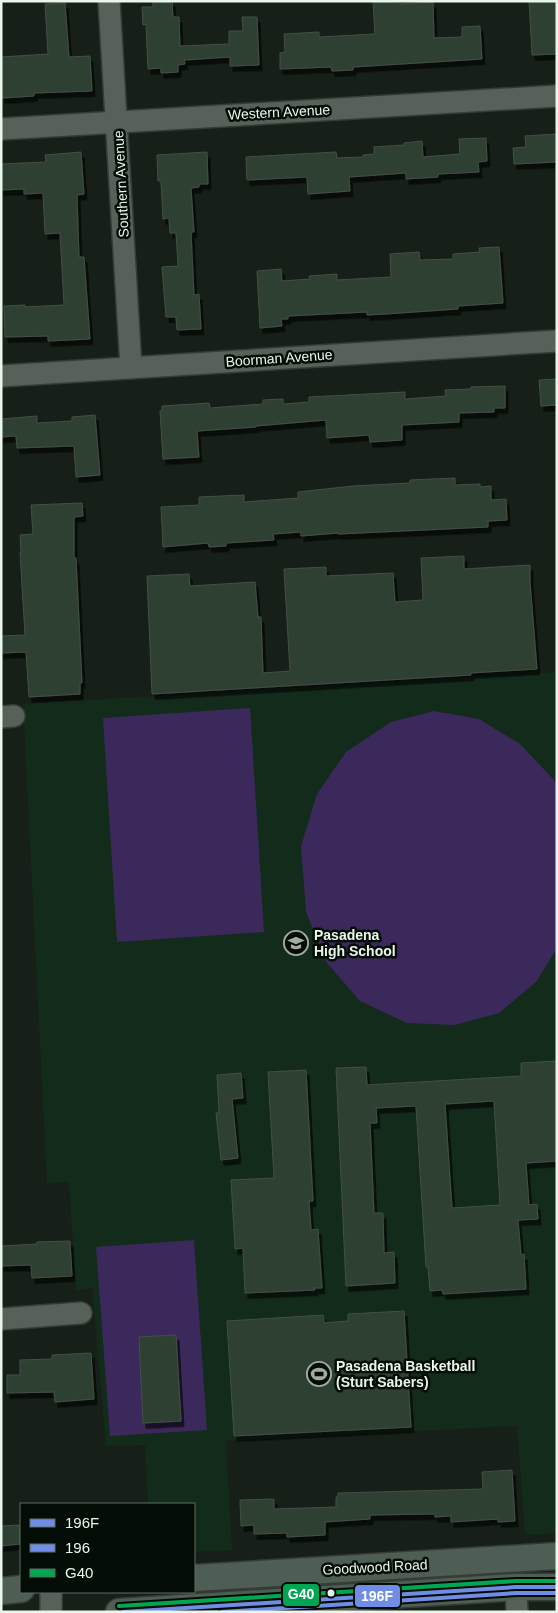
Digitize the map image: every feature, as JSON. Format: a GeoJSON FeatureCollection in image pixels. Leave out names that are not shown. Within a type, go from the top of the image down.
{"type":"FeatureCollection","features":[{"type":"Feature","properties":{"kind":"main road","name":"Goodwood Road"},"geometry":{"type":"LineString","coordinates":[[195,1578],[557,1556]]}},
{"type":"Feature","properties":{"kind":"main road","name":"Goodwood Road"},"geometry":{"type":"LineString","coordinates":[[119,1612],[517,1599],[557,1587]]}},
{"type":"Feature","properties":{"kind":"main road"},"geometry":{"type":"LineString","coordinates":[[1,1591],[20,1589]]}},
{"type":"Feature","properties":{"kind":"street","name":"Southern Avenue"},"geometry":{"type":"LineString","coordinates":[[109,1],[131,368]]}},
{"type":"Feature","properties":{"kind":"street","name":"Western Avenue"},"geometry":{"type":"LineString","coordinates":[[1,129],[557,96]]}},
{"type":"Feature","properties":{"kind":"street","name":"Boorman Avenue"},"geometry":{"type":"LineString","coordinates":[[1,376],[557,341]]}},
{"type":"Feature","properties":{"kind":"street"},"geometry":{"type":"LineString","coordinates":[[1,1319],[81,1313]]}},
{"type":"Feature","properties":{"kind":"street"},"geometry":{"type":"LineString","coordinates":[[51,1593],[51,1612]]}},
{"type":"Feature","properties":{"kind":"shaded area","name":"Pasadena High School"},"geometry":{"type":"Polygon","coordinates":[[[557,672],[557,1533],[525,1535],[517,1426],[226,1441],[232,1550],[195,1552],[195,1503],[148,1503],[145,1445],[106,1446],[92,1288],[76,1290],[69,1182],[47,1183],[23,704],[557,672]]]}},
{"type":"Feature","properties":{"kind":"shaded area"},"geometry":{"type":"Polygon","coordinates":[[[250,708],[264,932],[117,942],[103,718],[250,708]]]}},
{"type":"Feature","properties":{"kind":"shaded area"},"geometry":{"type":"Polygon","coordinates":[[[434,711],[479,719],[520,744],[554,780],[557,787],[557,948],[536,982],[499,1013],[455,1025],[407,1023],[360,1001],[327,963],[306,912],[301,846],[317,794],[346,752],[391,722],[434,711]]]}},
{"type":"Feature","properties":{"kind":"shaded area"},"geometry":{"type":"Polygon","coordinates":[[[194,1240],[207,1430],[110,1436],[96,1247],[194,1240]]]}},
{"type":"Feature","properties":{"kind":"building"},"geometry":{"type":"Polygon","coordinates":[[[153,1],[172,1],[173,17],[179,17],[180,46],[229,44],[229,31],[243,31],[242,17],[257,17],[259,65],[230,66],[230,57],[184,60],[185,64],[178,65],[178,72],[161,73],[161,68],[148,69],[146,24],[143,25],[142,7],[153,7],[153,1]]]}},
{"type":"Feature","properties":{"kind":"building"},"geometry":{"type":"Polygon","coordinates":[[[373,1],[398,1],[398,4],[433,2],[434,38],[462,37],[462,27],[480,26],[482,59],[353,67],[353,70],[332,71],[331,67],[280,69],[280,53],[285,52],[284,34],[319,32],[319,37],[375,34],[373,1]]]}},
{"type":"Feature","properties":{"kind":"building"},"geometry":{"type":"Polygon","coordinates":[[[529,1],[557,1],[557,54],[532,55],[529,1]]]}},
{"type":"Feature","properties":{"kind":"building"},"geometry":{"type":"Polygon","coordinates":[[[65,3],[69,57],[90,56],[92,91],[34,93],[34,96],[2,98],[1,57],[48,54],[45,4],[65,3]]]}},
{"type":"Feature","properties":{"kind":"building"},"geometry":{"type":"Polygon","coordinates":[[[557,134],[557,162],[514,164],[513,148],[526,147],[525,136],[557,134]]]}},
{"type":"Feature","properties":{"kind":"building"},"geometry":{"type":"Polygon","coordinates":[[[486,138],[487,161],[478,162],[479,172],[438,174],[438,177],[406,179],[406,173],[349,177],[350,191],[308,194],[307,177],[247,180],[246,157],[336,152],[337,158],[363,157],[363,155],[374,154],[374,147],[404,145],[404,143],[422,141],[423,157],[460,154],[459,139],[486,138]]]}},
{"type":"Feature","properties":{"kind":"building"},"geometry":{"type":"Polygon","coordinates":[[[81,152],[84,194],[77,195],[79,257],[84,257],[90,339],[48,341],[48,336],[5,337],[4,306],[64,305],[60,233],[45,234],[43,193],[24,194],[24,189],[1,190],[1,164],[46,162],[45,155],[81,152]]]}},
{"type":"Feature","properties":{"kind":"building"},"geometry":{"type":"Polygon","coordinates":[[[207,152],[208,184],[199,184],[199,187],[191,188],[194,232],[191,232],[194,295],[199,294],[201,329],[177,330],[176,317],[166,317],[162,267],[178,266],[176,233],[170,233],[169,218],[163,219],[161,181],[158,181],[157,155],[207,152]]]}},
{"type":"Feature","properties":{"kind":"building"},"geometry":{"type":"Polygon","coordinates":[[[499,247],[503,303],[458,306],[458,309],[385,314],[367,315],[367,312],[288,316],[288,319],[281,319],[282,326],[260,328],[257,271],[281,269],[282,281],[310,279],[309,276],[337,274],[337,280],[391,277],[390,254],[419,252],[420,260],[453,259],[453,254],[480,252],[479,248],[499,247]]]}},
{"type":"Feature","properties":{"kind":"building"},"geometry":{"type":"Polygon","coordinates":[[[557,379],[557,405],[541,406],[539,380],[557,379]]]}},
{"type":"Feature","properties":{"kind":"building"},"geometry":{"type":"Polygon","coordinates":[[[505,386],[505,408],[494,408],[494,412],[459,413],[459,422],[402,425],[402,440],[370,442],[369,435],[327,438],[326,420],[197,431],[199,457],[163,459],[160,411],[162,411],[162,406],[209,403],[210,408],[263,404],[263,400],[283,399],[283,404],[309,402],[309,397],[405,392],[405,399],[446,396],[445,390],[505,386]]]}},
{"type":"Feature","properties":{"kind":"building"},"geometry":{"type":"Polygon","coordinates":[[[95,415],[100,475],[76,477],[74,446],[17,448],[16,436],[1,437],[1,419],[37,416],[37,423],[72,421],[72,417],[95,415]]]}},
{"type":"Feature","properties":{"kind":"building"},"geometry":{"type":"Polygon","coordinates":[[[455,478],[455,485],[480,484],[480,487],[491,486],[491,500],[506,499],[507,520],[488,521],[488,527],[301,536],[301,532],[273,534],[274,540],[226,543],[226,546],[209,547],[208,543],[163,547],[161,507],[199,505],[199,497],[244,495],[244,502],[298,498],[298,492],[353,486],[410,483],[410,480],[455,478]]]}},
{"type":"Feature","properties":{"kind":"building"},"geometry":{"type":"Polygon","coordinates":[[[82,503],[83,516],[74,517],[74,558],[76,558],[82,683],[80,683],[80,694],[29,697],[26,652],[1,653],[1,636],[25,635],[20,535],[33,534],[31,505],[82,503]]]}},
{"type":"Feature","properties":{"kind":"building"},"geometry":{"type":"Polygon","coordinates":[[[464,556],[464,569],[530,565],[537,669],[470,673],[471,675],[152,694],[147,576],[189,574],[190,586],[255,582],[258,617],[261,617],[263,673],[290,671],[284,569],[326,567],[326,576],[393,573],[395,602],[423,600],[421,558],[464,556]]]}},
{"type":"Feature","properties":{"kind":"building"},"geometry":{"type":"Polygon","coordinates":[[[557,1061],[557,1161],[526,1163],[529,1205],[537,1204],[538,1219],[518,1220],[521,1255],[524,1254],[526,1289],[443,1294],[442,1290],[430,1291],[428,1267],[426,1267],[416,1106],[376,1108],[377,1123],[370,1123],[374,1213],[383,1213],[384,1253],[394,1252],[395,1283],[346,1286],[336,1068],[366,1067],[367,1085],[521,1076],[521,1063],[557,1061]],[[494,1101],[445,1104],[452,1208],[500,1205],[494,1101]]]}},
{"type":"Feature","properties":{"kind":"building"},"geometry":{"type":"Polygon","coordinates":[[[306,1070],[313,1201],[309,1201],[311,1230],[318,1229],[322,1288],[314,1288],[315,1290],[245,1293],[243,1248],[235,1249],[231,1180],[274,1178],[268,1072],[306,1070]]]}},
{"type":"Feature","properties":{"kind":"building"},"geometry":{"type":"Polygon","coordinates":[[[241,1073],[243,1098],[232,1099],[238,1158],[221,1160],[216,1113],[219,1113],[217,1075],[241,1073]]]}},
{"type":"Feature","properties":{"kind":"building"},"geometry":{"type":"Polygon","coordinates":[[[70,1241],[72,1276],[32,1278],[31,1265],[1,1266],[1,1246],[70,1241]]]}},
{"type":"Feature","properties":{"kind":"building","name":"Pasadena Basketball (Sturt Sabers)"},"geometry":{"type":"Polygon","coordinates":[[[404,1311],[411,1427],[234,1436],[227,1321],[323,1315],[324,1323],[348,1321],[348,1314],[404,1311]]]}},
{"type":"Feature","properties":{"kind":"building"},"geometry":{"type":"Polygon","coordinates":[[[176,1335],[181,1421],[143,1423],[139,1337],[176,1335]]]}},
{"type":"Feature","properties":{"kind":"building"},"geometry":{"type":"Polygon","coordinates":[[[91,1353],[94,1399],[55,1402],[54,1392],[7,1393],[7,1375],[20,1375],[20,1360],[52,1359],[52,1355],[91,1353]]]}},
{"type":"Feature","properties":{"kind":"building"},"geometry":{"type":"Polygon","coordinates":[[[512,1470],[515,1521],[498,1522],[498,1519],[451,1522],[451,1516],[435,1517],[435,1514],[370,1515],[370,1519],[325,1522],[325,1535],[287,1537],[287,1533],[254,1534],[254,1525],[241,1526],[240,1500],[274,1499],[274,1509],[336,1507],[338,1493],[483,1489],[482,1472],[512,1470]]]}},
{"type":"Feature","properties":{"kind":"building"},"geometry":{"type":"Polygon","coordinates":[[[19,1525],[20,1544],[1,1546],[1,1526],[19,1525]]]}},
{"type":"Feature","properties":{"kind":"transit line","name":"G40"},"geometry":{"type":"LineString","coordinates":[[119,1606],[516,1581],[557,1581]]}},
{"type":"Feature","properties":{"kind":"transit line","name":"196F"},"geometry":{"type":"LineString","coordinates":[[123,1612],[516,1587],[557,1587]]}},
{"type":"Feature","properties":{"kind":"transit line","name":"196"},"geometry":{"type":"LineString","coordinates":[[222,1612],[516,1593],[557,1593]]}},
{"type":"Feature","properties":{"kind":"place","name":"Pasadena High School"},"geometry":{"type":"Point","coordinates":[296,943]}},
{"type":"Feature","properties":{"kind":"place","name":"Pasadena Basketball (Sturt Sabers)"},"geometry":{"type":"Point","coordinates":[319,1374]}}]}
